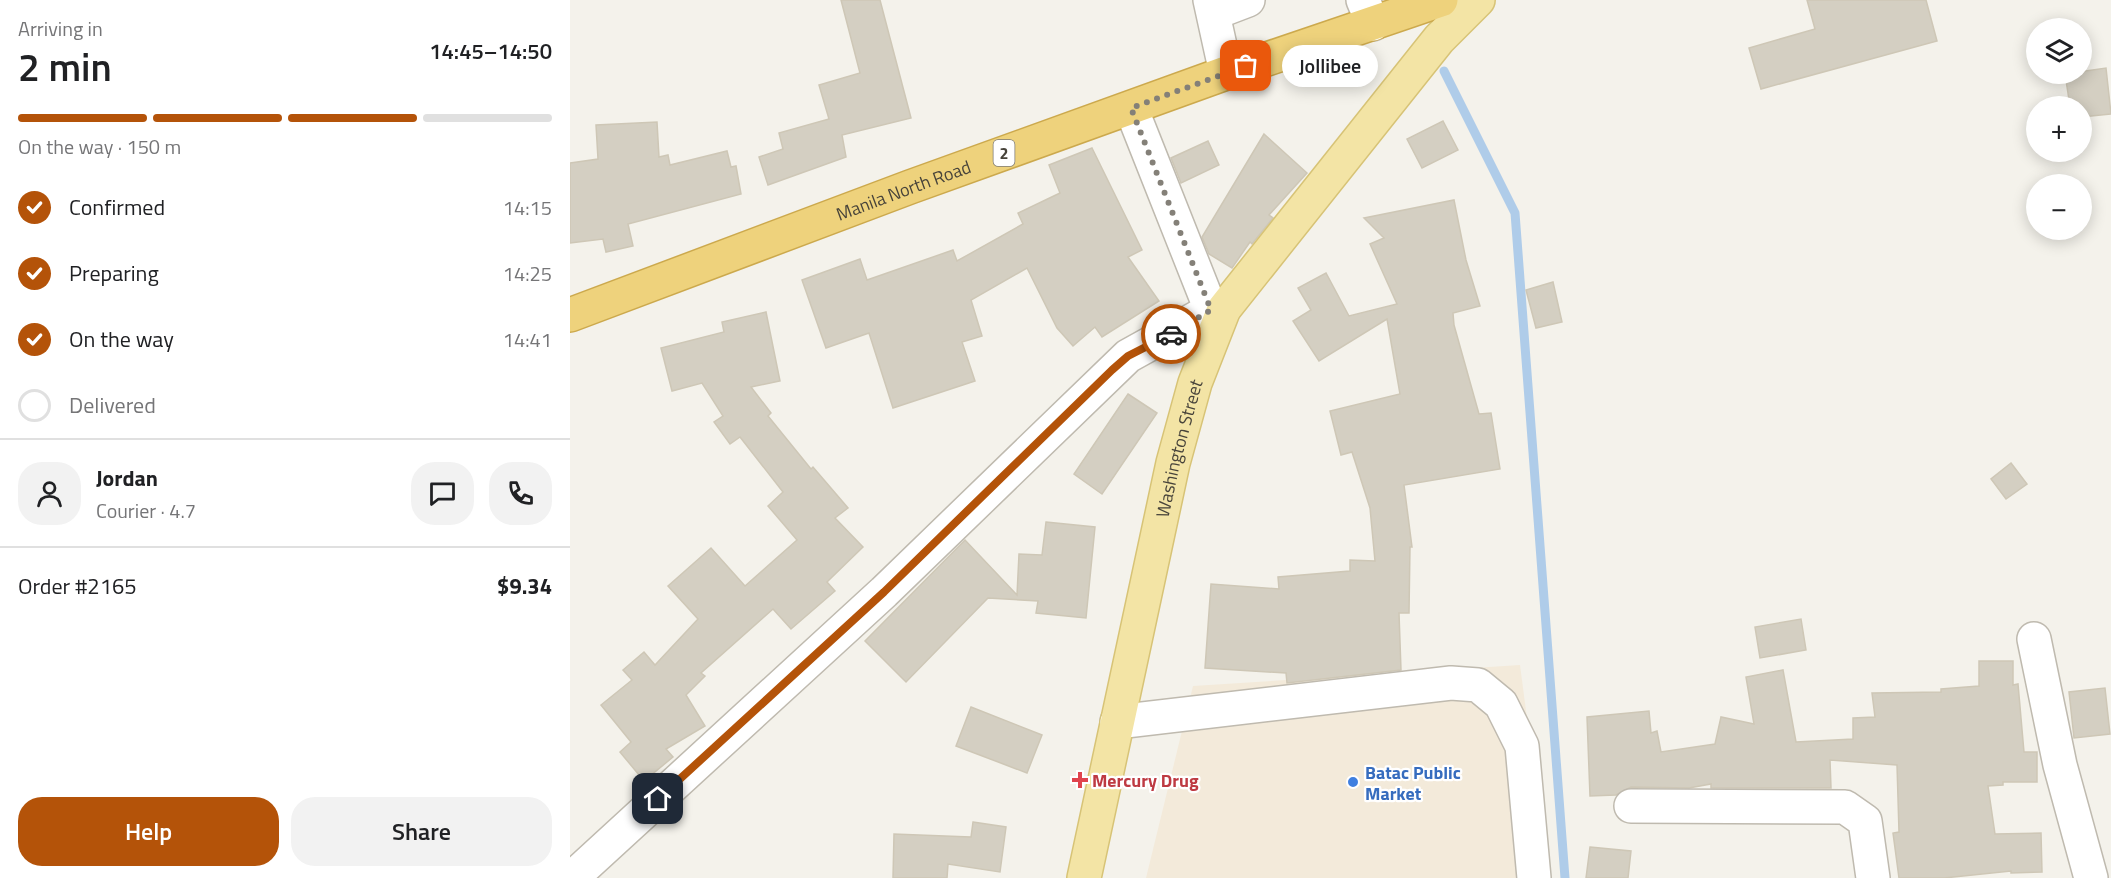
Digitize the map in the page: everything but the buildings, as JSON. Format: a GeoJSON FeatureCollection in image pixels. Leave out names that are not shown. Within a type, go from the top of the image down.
{"type":"FeatureCollection","features":[{"type":"Feature","properties":{"kind":"highway","name":"Manila North Road"},"geometry":{"type":"LineString","coordinates":[[570,315],[1226,74],[1368,12],[1441,0]]}},
{"type":"Feature","properties":{"kind":"main road","name":"Washington Street"},"geometry":{"type":"LineString","coordinates":[[1084,878],[1173,464],[1217,310],[1439,39],[1478,0]]}},
{"type":"Feature","properties":{"kind":"street"},"geometry":{"type":"LineString","coordinates":[[1226,74],[1212,7],[1248,0]]}},
{"type":"Feature","properties":{"kind":"street"},"geometry":{"type":"LineString","coordinates":[[572,878],[884,592],[1128,356],[1217,310],[1131,108]]}},
{"type":"Feature","properties":{"kind":"street"},"geometry":{"type":"LineString","coordinates":[[2034,639],[2060,765],[2091,878]]}},
{"type":"Feature","properties":{"kind":"street"},"geometry":{"type":"LineString","coordinates":[[1117,722],[1396,688],[1452,683],[1478,686],[1501,704],[1522,746],[1533,878]]}},
{"type":"Feature","properties":{"kind":"street"},"geometry":{"type":"LineString","coordinates":[[1630,806],[1845,807],[1865,820],[1874,878]]}},
{"type":"Feature","properties":{"kind":"shaded area","name":"Batac Public Market"},"geometry":{"type":"Polygon","coordinates":[[[1520,665],[1548,878],[1146,878],[1193,686],[1520,665]]]}},
{"type":"Feature","properties":{"kind":"waterway"},"geometry":{"type":"LineString","coordinates":[[1444,71],[1515,213],[1565,878]]}},
{"type":"Feature","properties":{"kind":"way so far"},"geometry":{"type":"LineString","coordinates":[[1171,334],[1211,310],[1131,108],[1246,66]]}},
{"type":"Feature","properties":{"kind":"place","name":"Jollibee"},"geometry":{"type":"Point","coordinates":[1246,66]}},
{"type":"Feature","properties":{"kind":"place","name":"Mercury Drug"},"geometry":{"type":"Point","coordinates":[1080,780]}},
{"type":"Feature","properties":{"kind":"place","name":"Batac Public Market"},"geometry":{"type":"Point","coordinates":[1353,782]}},
{"type":"Feature","properties":{"kind":"route"},"geometry":{"type":"LineString","coordinates":[[658,799],[884,592],[1112,370],[1128,356],[1171,334]]}}]}
